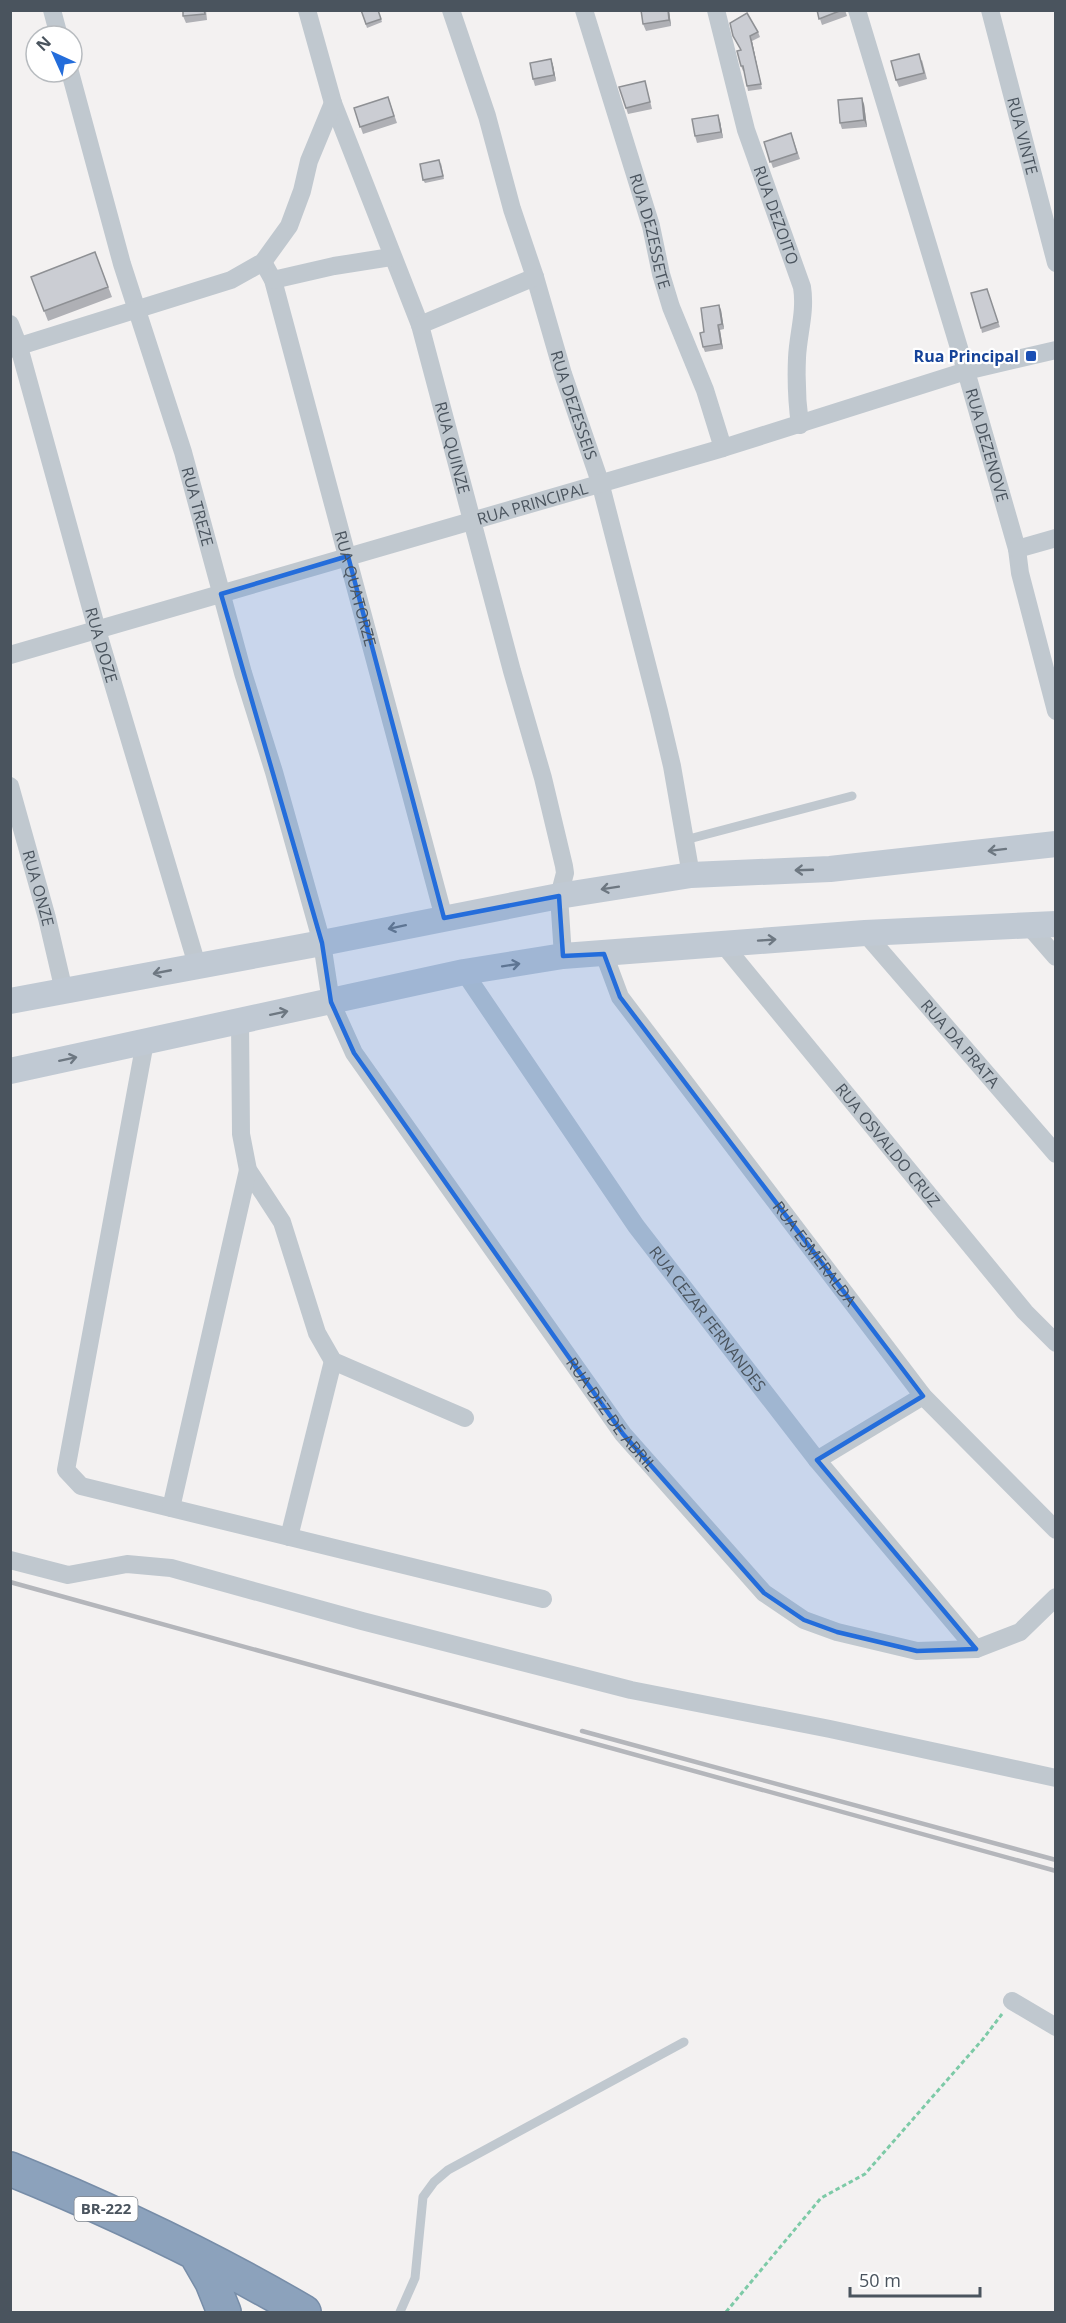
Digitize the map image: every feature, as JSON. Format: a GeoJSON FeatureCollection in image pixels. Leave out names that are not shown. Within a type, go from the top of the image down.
{"type":"FeatureCollection","features":[{"type":"Feature","properties":{"kind":"highway","name":"BR-222"},"geometry":{"type":"LineString","coordinates":[[10,2169],[100,2206],[302,2312]]}},
{"type":"Feature","properties":{"kind":"highway"},"geometry":{"type":"LineString","coordinates":[[197,2256],[212,2282],[224,2313]]}},
{"type":"Feature","properties":{"kind":"street","name":"RUA QUINZE"},"geometry":{"type":"LineString","coordinates":[[307,10],[333,103],[420,326],[558,839],[564,873],[559,896],[563,956]]}},
{"type":"Feature","properties":{"kind":"street","name":"RUA DEZESSEIS"},"geometry":{"type":"LineString","coordinates":[[451,10],[487,116],[512,209],[535,277],[563,374],[600,482],[659,711],[691,874]]}},
{"type":"Feature","properties":{"kind":"street","name":"RUA DEZESSETE"},"geometry":{"type":"LineString","coordinates":[[584,10],[651,226],[671,307],[705,390],[723,448]]}},
{"type":"Feature","properties":{"kind":"street","name":"RUA DEZOITO"},"geometry":{"type":"LineString","coordinates":[[716,10],[746,130],[802,287],[804,310],[797,358],[796,393],[800,425]]}},
{"type":"Feature","properties":{"kind":"street","name":"RUA DEZENOVE"},"geometry":{"type":"LineString","coordinates":[[857,10],[1017,549],[1020,573],[1055,704]]}},
{"type":"Feature","properties":{"kind":"street","name":"RUA VINTE"},"geometry":{"type":"LineString","coordinates":[[990,10],[1056,263]]}},
{"type":"Feature","properties":{"kind":"street","name":"RUA TREZE"},"geometry":{"type":"LineString","coordinates":[[72,84],[122,264],[183,452],[221,594],[322,943]]}},
{"type":"Feature","properties":{"kind":"street"},"geometry":{"type":"LineString","coordinates":[[15,348],[231,279],[263,262],[289,226],[302,191],[309,161],[333,103]]}},
{"type":"Feature","properties":{"kind":"street"},"geometry":{"type":"LineString","coordinates":[[273,280],[334,266],[392,257]]}},
{"type":"Feature","properties":{"kind":"street","name":"RUA QUATORZE"},"geometry":{"type":"LineString","coordinates":[[263,262],[273,280],[444,918]]}},
{"type":"Feature","properties":{"kind":"street"},"geometry":{"type":"LineString","coordinates":[[420,326],[535,277]]}},
{"type":"Feature","properties":{"kind":"street","name":"RUA DOZE"},"geometry":{"type":"LineString","coordinates":[[10,324],[97,630],[197,965]]}},
{"type":"Feature","properties":{"kind":"street","name":"RUA PRINCIPAL"},"geometry":{"type":"LineString","coordinates":[[10,655],[723,448],[966,371],[1056,350]]}},
{"type":"Feature","properties":{"kind":"street"},"geometry":{"type":"LineString","coordinates":[[1017,549],[1056,538]]}},
{"type":"Feature","properties":{"kind":"street","name":"RUA ONZE"},"geometry":{"type":"LineString","coordinates":[[10,786],[64,991]]}},
{"type":"Feature","properties":{"kind":"street"},"geometry":{"type":"LineString","coordinates":[[10,1001],[559,896],[691,874],[830,870],[1056,843]]}},
{"type":"Feature","properties":{"kind":"street"},"geometry":{"type":"LineString","coordinates":[[10,1071],[464,972],[563,956],[865,933],[1056,924]]}},
{"type":"Feature","properties":{"kind":"street"},"geometry":{"type":"LineString","coordinates":[[1029,926],[1056,957]]}},
{"type":"Feature","properties":{"kind":"street","name":"RUA DA PRATA"},"geometry":{"type":"LineString","coordinates":[[865,933],[1056,1154]]}},
{"type":"Feature","properties":{"kind":"street","name":"RUA DEZ DE ABRIL"},"geometry":{"type":"LineString","coordinates":[[322,943],[331,1002],[354,1053],[623,1434],[764,1593],[804,1620],[837,1632],[917,1651],[976,1649],[1020,1632],[1056,1597]]}},
{"type":"Feature","properties":{"kind":"street","name":"RUA OSVALDO CRUZ"},"geometry":{"type":"LineString","coordinates":[[723,944],[1025,1312],[1056,1343]]}},
{"type":"Feature","properties":{"kind":"street","name":"RUA ESMERALDA"},"geometry":{"type":"LineString","coordinates":[[604,954],[620,997],[923,1396],[1056,1530]]}},
{"type":"Feature","properties":{"kind":"street","name":"RUA CEZAR FERNANDES"},"geometry":{"type":"LineString","coordinates":[[464,972],[636,1226],[817,1460],[976,1649]]}},
{"type":"Feature","properties":{"kind":"street"},"geometry":{"type":"LineString","coordinates":[[240,1022],[241,1134],[248,1170],[282,1221],[317,1333],[333,1361],[465,1418]]}},
{"type":"Feature","properties":{"kind":"street"},"geometry":{"type":"LineString","coordinates":[[145,1042],[66,1470],[81,1486],[543,1599]]}},
{"type":"Feature","properties":{"kind":"street"},"geometry":{"type":"LineString","coordinates":[[171,1508],[248,1170]]}},
{"type":"Feature","properties":{"kind":"street"},"geometry":{"type":"LineString","coordinates":[[288,1537],[333,1361]]}},
{"type":"Feature","properties":{"kind":"street"},"geometry":{"type":"LineString","coordinates":[[817,1460],[923,1396]]}},
{"type":"Feature","properties":{"kind":"street"},"geometry":{"type":"LineString","coordinates":[[10,1560],[68,1575],[127,1564],[171,1568],[362,1621],[631,1690],[830,1729],[1056,1778]]}},
{"type":"Feature","properties":{"kind":"street"},"geometry":{"type":"LineString","coordinates":[[1012,2001],[1056,2027]]}},
{"type":"Feature","properties":{"kind":"lane"},"geometry":{"type":"LineString","coordinates":[[685,840],[852,796]]}},
{"type":"Feature","properties":{"kind":"lane"},"geometry":{"type":"LineString","coordinates":[[400,2313],[415,2278],[423,2197],[434,2182],[448,2170],[684,2042]]}},
{"type":"Feature","properties":{"kind":"path"},"geometry":{"type":"LineString","coordinates":[[726,2313],[821,2198],[865,2174],[983,2039],[1012,2001]]}},
{"type":"Feature","properties":{"kind":"highlighted area"},"geometry":{"type":"Polygon","coordinates":[[[348,556],[444,918],[559,896],[563,956],[604,954],[620,997],[923,1396],[817,1460],[976,1649],[917,1651],[837,1632],[804,1620],[764,1593],[623,1434],[354,1053],[331,1002],[322,943],[221,594],[348,556]]]}},
{"type":"Feature","properties":{"kind":"building"},"geometry":{"type":"Polygon","coordinates":[[[183,10],[204,10],[205,14],[183,16],[183,10]]]}},
{"type":"Feature","properties":{"kind":"building"},"geometry":{"type":"Polygon","coordinates":[[[361,10],[378,10],[381,19],[366,24],[361,10]]]}},
{"type":"Feature","properties":{"kind":"building"},"geometry":{"type":"Polygon","coordinates":[[[641,10],[668,10],[669,20],[643,24],[641,10]]]}},
{"type":"Feature","properties":{"kind":"building"},"geometry":{"type":"Polygon","coordinates":[[[817,10],[842,10],[819,19],[817,10]]]}},
{"type":"Feature","properties":{"kind":"building"},"geometry":{"type":"Polygon","coordinates":[[[747,13],[758,32],[750,36],[761,84],[747,86],[737,51],[741,50],[733,36],[730,23],[747,13]]]}},
{"type":"Feature","properties":{"kind":"building"},"geometry":{"type":"Polygon","coordinates":[[[919,54],[924,73],[896,80],[891,61],[919,54]]]}},
{"type":"Feature","properties":{"kind":"building"},"geometry":{"type":"Polygon","coordinates":[[[551,59],[554,75],[533,79],[530,63],[551,59]]]}},
{"type":"Feature","properties":{"kind":"building"},"geometry":{"type":"Polygon","coordinates":[[[645,81],[650,102],[626,108],[619,87],[645,81]]]}},
{"type":"Feature","properties":{"kind":"building"},"geometry":{"type":"Polygon","coordinates":[[[388,97],[394,116],[360,127],[354,108],[388,97]]]}},
{"type":"Feature","properties":{"kind":"building"},"geometry":{"type":"Polygon","coordinates":[[[862,98],[864,120],[840,123],[838,100],[862,98]]]}},
{"type":"Feature","properties":{"kind":"building"},"geometry":{"type":"Polygon","coordinates":[[[718,115],[721,132],[695,136],[692,119],[718,115]]]}},
{"type":"Feature","properties":{"kind":"building"},"geometry":{"type":"Polygon","coordinates":[[[791,133],[797,153],[770,162],[764,142],[791,133]]]}},
{"type":"Feature","properties":{"kind":"building"},"geometry":{"type":"Polygon","coordinates":[[[439,160],[443,176],[423,180],[420,164],[439,160]]]}},
{"type":"Feature","properties":{"kind":"building"},"geometry":{"type":"Polygon","coordinates":[[[95,252],[108,287],[44,311],[31,277],[95,252]]]}},
{"type":"Feature","properties":{"kind":"building"},"geometry":{"type":"Polygon","coordinates":[[[987,289],[998,322],[981,328],[971,293],[987,289]]]}},
{"type":"Feature","properties":{"kind":"building"},"geometry":{"type":"Polygon","coordinates":[[[719,305],[722,324],[718,325],[721,344],[703,347],[700,333],[704,332],[701,308],[719,305]]]}},
{"type":"Feature","properties":{"kind":"railway"},"geometry":{"type":"LineString","coordinates":[[10,1582],[1056,1871]]}},
{"type":"Feature","properties":{"kind":"railway"},"geometry":{"type":"LineString","coordinates":[[582,1731],[1056,1860]]}},
{"type":"Feature","properties":{"kind":"place","name":"Rua Principal"},"geometry":{"type":"Point","coordinates":[1031,356]}}]}
